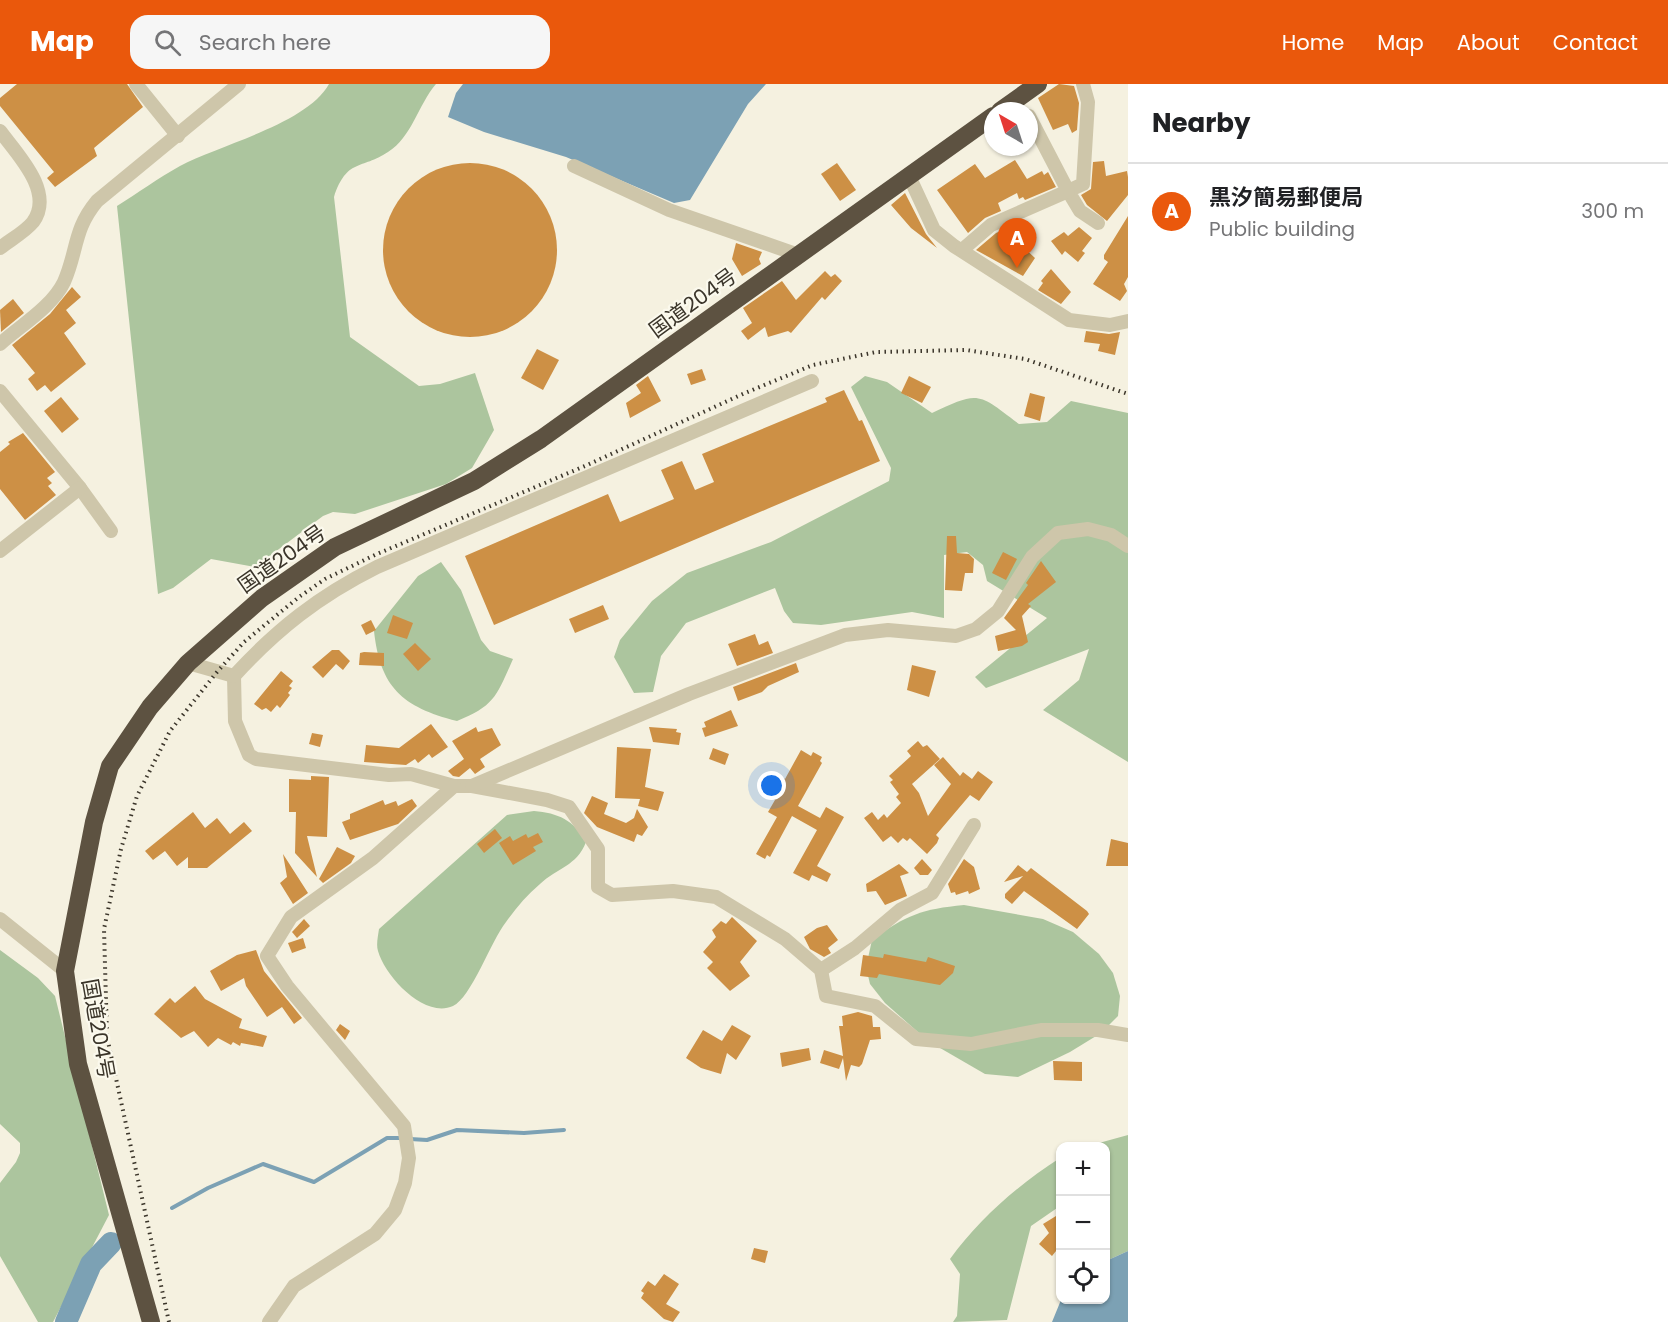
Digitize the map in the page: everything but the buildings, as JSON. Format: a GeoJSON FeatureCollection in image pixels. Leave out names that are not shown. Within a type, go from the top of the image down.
{"type":"FeatureCollection","features":[{"type":"Feature","properties":{"kind":"highway"},"geometry":{"type":"LineString","coordinates":[[1024,102],[1038,84]]}},
{"type":"Feature","properties":{"kind":"highway","name":"国道204号"},"geometry":{"type":"LineString","coordinates":[[151,1322],[78,1064],[65,971],[94,822],[110,766],[150,707],[188,663],[262,598],[335,547],[474,481],[541,439],[984,122]]}},
{"type":"Feature","properties":{"kind":"street"},"geometry":{"type":"LineString","coordinates":[[136,84],[178,136]]}},
{"type":"Feature","properties":{"kind":"street"},"geometry":{"type":"LineString","coordinates":[[0,344],[44,306],[60,288],[81,222],[92,207],[239,84]]}},
{"type":"Feature","properties":{"kind":"street"},"geometry":{"type":"LineString","coordinates":[[962,249],[991,225],[1083,184],[1088,102],[1083,84]]}},
{"type":"Feature","properties":{"kind":"street"},"geometry":{"type":"LineString","coordinates":[[0,131],[26,165],[37,188],[39,210],[32,223],[0,249]]}},
{"type":"Feature","properties":{"kind":"street"},"geometry":{"type":"LineString","coordinates":[[1038,133],[1080,211],[1098,223]]}},
{"type":"Feature","properties":{"kind":"street"},"geometry":{"type":"LineString","coordinates":[[574,166],[669,210],[799,255]]}},
{"type":"Feature","properties":{"kind":"street"},"geometry":{"type":"LineString","coordinates":[[909,176],[934,230],[1069,320],[1110,325],[1128,321]]}},
{"type":"Feature","properties":{"kind":"street"},"geometry":{"type":"LineString","coordinates":[[812,381],[377,567],[334,588],[280,630],[234,676],[235,721],[249,755],[256,759],[389,775],[411,774],[454,786],[472,786],[548,800],[569,807],[598,849],[598,887],[612,895],[673,891],[716,897],[785,939],[821,970],[826,996],[875,1006],[916,1039],[971,1044],[1041,1030],[1098,1030],[1128,1035]]}},
{"type":"Feature","properties":{"kind":"street"},"geometry":{"type":"LineString","coordinates":[[0,391],[80,488],[111,531]]}},
{"type":"Feature","properties":{"kind":"street"},"geometry":{"type":"LineString","coordinates":[[0,551],[80,488]]}},
{"type":"Feature","properties":{"kind":"street"},"geometry":{"type":"LineString","coordinates":[[472,786],[689,694],[845,635],[888,630],[956,636],[976,629],[998,611],[1032,557],[1058,533],[1088,529],[1111,535],[1128,546]]}},
{"type":"Feature","properties":{"kind":"street"},"geometry":{"type":"LineString","coordinates":[[188,663],[234,676]]}},
{"type":"Feature","properties":{"kind":"street"},"geometry":{"type":"LineString","coordinates":[[269,1322],[294,1286],[375,1234],[395,1210],[405,1183],[409,1158],[404,1126],[287,986],[267,956],[291,917],[373,858],[454,786]]}},
{"type":"Feature","properties":{"kind":"street"},"geometry":{"type":"LineString","coordinates":[[821,970],[855,948],[900,910],[932,893],[974,825]]}},
{"type":"Feature","properties":{"kind":"street"},"geometry":{"type":"LineString","coordinates":[[0,919],[65,971]]}},
{"type":"Feature","properties":{"kind":"green space"},"geometry":{"type":"Polygon","coordinates":[[[329,84],[436,84],[396,146],[378,158],[350,170],[344,176],[334,197],[350,337],[419,386],[440,384],[475,373],[494,430],[472,468],[446,484],[355,514],[333,512],[323,516],[255,567],[211,559],[173,588],[158,594],[117,206],[180,166],[261,132],[302,111],[318,98],[329,84]]]}},
{"type":"Feature","properties":{"kind":"green space"},"geometry":{"type":"Polygon","coordinates":[[[865,376],[887,382],[932,413],[960,401],[978,398],[995,406],[1019,424],[1047,422],[1071,401],[1128,413],[1128,762],[1043,710],[1079,680],[1089,649],[986,688],[975,677],[1047,618],[987,581],[983,565],[967,552],[944,555],[944,618],[912,612],[821,625],[793,623],[784,611],[775,588],[686,623],[661,656],[653,692],[634,693],[614,657],[620,640],[652,601],[687,573],[771,542],[889,481],[891,468],[851,387],[865,376]]]}},
{"type":"Feature","properties":{"kind":"green space"},"geometry":{"type":"Polygon","coordinates":[[[441,562],[461,590],[481,640],[490,651],[513,659],[493,698],[480,710],[457,721],[422,709],[397,692],[382,667],[374,631],[418,576],[441,562]]]}},
{"type":"Feature","properties":{"kind":"green space"},"geometry":{"type":"Polygon","coordinates":[[[534,811],[558,816],[571,823],[586,842],[582,850],[572,862],[540,884],[518,907],[500,931],[474,981],[460,1001],[453,1006],[442,1008],[418,1001],[397,983],[382,961],[377,946],[379,929],[507,815],[534,811]]]}},
{"type":"Feature","properties":{"kind":"green space"},"geometry":{"type":"Polygon","coordinates":[[[964,905],[1043,919],[1073,932],[1099,954],[1113,973],[1120,996],[1118,1016],[1101,1033],[1070,1052],[1018,1077],[985,1074],[928,1041],[885,1003],[870,984],[866,967],[872,940],[905,919],[925,911],[964,905]]]}},
{"type":"Feature","properties":{"kind":"green space"},"geometry":{"type":"Polygon","coordinates":[[[0,950],[38,978],[55,996],[109,1215],[53,1322],[38,1322],[0,1256],[0,1183],[16,1162],[20,1153],[20,1143],[0,1124],[0,950]]]}},
{"type":"Feature","properties":{"kind":"green space"},"geometry":{"type":"Polygon","coordinates":[[[1128,1135],[1128,1251],[1110,1259],[1110,1142],[1103,1142],[1128,1135]]]}},
{"type":"Feature","properties":{"kind":"green space"},"geometry":{"type":"Polygon","coordinates":[[[1056,1161],[1056,1209],[1031,1226],[1007,1320],[953,1322],[957,1316],[960,1274],[950,1259],[987,1216],[1029,1179],[1056,1161]]]}},
{"type":"Feature","properties":{"kind":"water"},"geometry":{"type":"Polygon","coordinates":[[[463,84],[766,84],[748,104],[690,200],[674,203],[566,157],[484,132],[448,117],[456,93],[463,84]]]}},
{"type":"Feature","properties":{"kind":"water"},"geometry":{"type":"Polygon","coordinates":[[[1128,1251],[1128,1322],[1052,1322],[1059,1304],[1110,1304],[1110,1259],[1128,1251]]]}},
{"type":"Feature","properties":{"kind":"waterway"},"geometry":{"type":"LineString","coordinates":[[410,1139],[427,1140],[457,1130],[524,1133],[564,1130]]}},
{"type":"Feature","properties":{"kind":"waterway"},"geometry":{"type":"LineString","coordinates":[[172,1208],[208,1188],[263,1164],[314,1182],[387,1138],[403,1138]]}},
{"type":"Feature","properties":{"kind":"waterway"},"geometry":{"type":"LineString","coordinates":[[66,1322],[91,1264],[111,1243]]}},
{"type":"Feature","properties":{"kind":"railway"},"geometry":{"type":"LineString","coordinates":[[169,1322],[107,1037],[104,929],[121,849],[137,796],[170,731],[244,642],[325,579],[377,554],[585,466],[745,393],[813,365],[876,352],[966,350],[1025,359],[1128,394]]}},
{"type":"Feature","properties":{"kind":"place","name":"黒汐簡易郵便局"},"geometry":{"type":"Point","coordinates":[1017,268]}}]}
